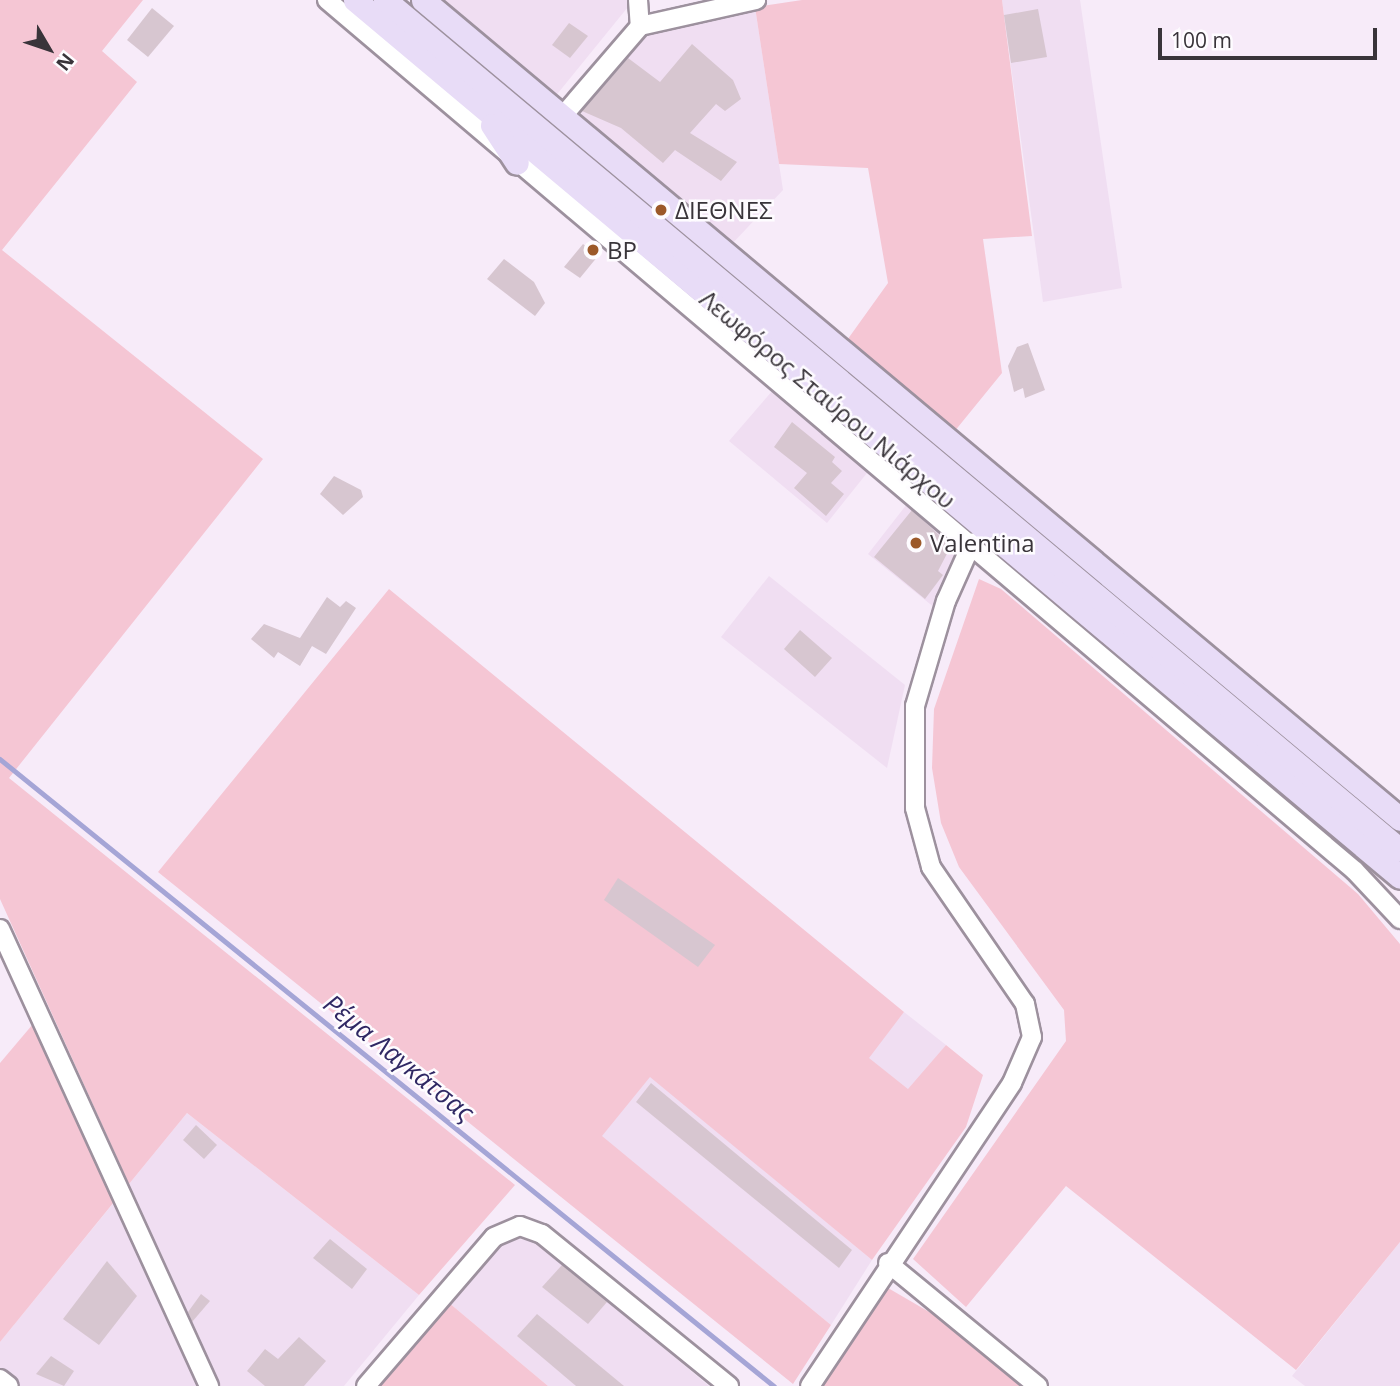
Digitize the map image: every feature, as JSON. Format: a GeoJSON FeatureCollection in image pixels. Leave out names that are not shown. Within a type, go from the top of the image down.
{"type":"FeatureCollection","features":[{"type":"Feature","properties":{"kind":"main road","name":"Λεωφόρος Σταύρου Νιάρχου"},"geometry":{"type":"LineString","coordinates":[[355,0],[1400,877]]}},
{"type":"Feature","properties":{"kind":"main road","name":"Λεωφόρος Σταύρου Νιάρχου"},"geometry":{"type":"LineString","coordinates":[[385,0],[905,438],[1400,849]]}},
{"type":"Feature","properties":{"kind":"main road"},"geometry":{"type":"LineString","coordinates":[[423,0],[1400,819]]}},
{"type":"Feature","properties":{"kind":"main road"},"geometry":{"type":"LineString","coordinates":[[482,107],[517,163]]}},
{"type":"Feature","properties":{"kind":"main road"},"geometry":{"type":"LineString","coordinates":[[529,122],[561,118]]}},
{"type":"Feature","properties":{"kind":"main road"},"geometry":{"type":"LineString","coordinates":[[816,331],[827,354],[885,407],[905,438]]}},
{"type":"Feature","properties":{"kind":"street"},"geometry":{"type":"LineString","coordinates":[[327,0],[517,163],[972,543],[1365,879],[1400,919]]}},
{"type":"Feature","properties":{"kind":"street"},"geometry":{"type":"LineString","coordinates":[[638,0],[640,26]]}},
{"type":"Feature","properties":{"kind":"street"},"geometry":{"type":"LineString","coordinates":[[561,118],[640,26],[756,0]]}},
{"type":"Feature","properties":{"kind":"street"},"geometry":{"type":"LineString","coordinates":[[810,1386],[888,1263],[1012,1083],[1033,1029],[1025,1004],[931,867],[915,808],[915,706],[946,601],[972,543]]}},
{"type":"Feature","properties":{"kind":"street"},"geometry":{"type":"LineString","coordinates":[[0,929],[209,1386]]}},
{"type":"Feature","properties":{"kind":"street"},"geometry":{"type":"LineString","coordinates":[[366,1386],[494,1237],[520,1226],[542,1234],[729,1386]]}},
{"type":"Feature","properties":{"kind":"street"},"geometry":{"type":"LineString","coordinates":[[888,1263],[1038,1386]]}},
{"type":"Feature","properties":{"kind":"street"},"geometry":{"type":"LineString","coordinates":[[0,1379],[9,1386]]}},
{"type":"Feature","properties":{"kind":"shaded area"},"geometry":{"type":"Polygon","coordinates":[[[0,0],[143,0],[102,51],[137,82],[2,250],[263,459],[9,778],[515,1185],[419,1295],[187,1113],[129,1184],[0,899],[0,0]]]}},
{"type":"Feature","properties":{"kind":"shaded area"},"geometry":{"type":"Polygon","coordinates":[[[437,0],[632,0],[632,2],[554,98],[437,0]]]}},
{"type":"Feature","properties":{"kind":"shaded area"},"geometry":{"type":"Polygon","coordinates":[[[802,0],[1002,0],[1032,236],[983,239],[1002,373],[954,432],[845,343],[888,283],[868,168],[779,164],[755,7],[802,0]]]}},
{"type":"Feature","properties":{"kind":"shaded area"},"geometry":{"type":"Polygon","coordinates":[[[1002,0],[1080,0],[1122,288],[1043,302],[1002,0]]]}},
{"type":"Feature","properties":{"kind":"shaded area"},"geometry":{"type":"Polygon","coordinates":[[[755,7],[783,190],[730,246],[583,122],[581,111],[650,30],[755,7]]]}},
{"type":"Feature","properties":{"kind":"shaded area"},"geometry":{"type":"Polygon","coordinates":[[[773,390],[958,545],[935,608],[868,554],[907,504],[867,473],[827,523],[729,441],[773,390]]]}},
{"type":"Feature","properties":{"kind":"shaded area"},"geometry":{"type":"Polygon","coordinates":[[[769,576],[905,685],[887,768],[721,637],[769,576]]]}},
{"type":"Feature","properties":{"kind":"shaded area"},"geometry":{"type":"Polygon","coordinates":[[[979,579],[1001,589],[1358,894],[1400,944],[1400,1242],[1296,1370],[1066,1186],[966,1307],[913,1259],[1066,1041],[1064,1010],[959,867],[941,823],[932,768],[934,709],[979,579]]]}},
{"type":"Feature","properties":{"kind":"shaded area"},"geometry":{"type":"Polygon","coordinates":[[[389,589],[904,1012],[869,1058],[908,1089],[946,1045],[983,1075],[966,1127],[872,1260],[650,1077],[602,1136],[831,1325],[793,1384],[158,872],[389,589]]]}},
{"type":"Feature","properties":{"kind":"shaded area"},"geometry":{"type":"Polygon","coordinates":[[[904,1012],[946,1045],[909,1090],[868,1058],[904,1012]]]}},
{"type":"Feature","properties":{"kind":"shaded area"},"geometry":{"type":"Polygon","coordinates":[[[33,1024],[114,1202],[0,1342],[0,1063],[33,1024]]]}},
{"type":"Feature","properties":{"kind":"shaded area"},"geometry":{"type":"Polygon","coordinates":[[[650,1076],[872,1260],[831,1325],[601,1136],[650,1076]]]}},
{"type":"Feature","properties":{"kind":"shaded area"},"geometry":{"type":"Polygon","coordinates":[[[187,1113],[419,1295],[344,1386],[9,1386],[0,1379],[0,1342],[187,1113]]]}},
{"type":"Feature","properties":{"kind":"shaded area"},"geometry":{"type":"Polygon","coordinates":[[[509,1238],[536,1241],[709,1386],[548,1386],[448,1302],[509,1238]]]}},
{"type":"Feature","properties":{"kind":"shaded area"},"geometry":{"type":"Polygon","coordinates":[[[1400,1242],[1400,1386],[1305,1386],[1292,1376],[1400,1242]]]}},
{"type":"Feature","properties":{"kind":"shaded area"},"geometry":{"type":"Polygon","coordinates":[[[888,1288],[931,1313],[1020,1386],[820,1386],[888,1288]]]}},
{"type":"Feature","properties":{"kind":"shaded area"},"geometry":{"type":"Polygon","coordinates":[[[448,1302],[548,1386],[379,1386],[448,1302]]]}},
{"type":"Feature","properties":{"kind":"building"},"geometry":{"type":"Polygon","coordinates":[[[152,8],[174,26],[148,57],[127,40],[152,8]]]}},
{"type":"Feature","properties":{"kind":"building"},"geometry":{"type":"Polygon","coordinates":[[[1038,9],[1047,57],[1011,63],[1004,15],[1038,9]]]}},
{"type":"Feature","properties":{"kind":"building"},"geometry":{"type":"Polygon","coordinates":[[[569,23],[588,36],[570,58],[552,45],[569,23]]]}},
{"type":"Feature","properties":{"kind":"building"},"geometry":{"type":"Polygon","coordinates":[[[692,44],[733,80],[741,99],[725,111],[716,104],[690,133],[737,162],[721,181],[675,150],[663,163],[621,128],[582,111],[628,58],[660,82],[692,44]]]}},
{"type":"Feature","properties":{"kind":"building"},"geometry":{"type":"Polygon","coordinates":[[[583,244],[598,256],[580,278],[564,267],[583,244]]]}},
{"type":"Feature","properties":{"kind":"building"},"geometry":{"type":"Polygon","coordinates":[[[504,259],[534,282],[545,303],[535,316],[487,279],[504,259]]]}},
{"type":"Feature","properties":{"kind":"building"},"geometry":{"type":"Polygon","coordinates":[[[1028,343],[1045,390],[1025,398],[1023,388],[1014,392],[1008,366],[1017,347],[1028,343]]]}},
{"type":"Feature","properties":{"kind":"building"},"geometry":{"type":"Polygon","coordinates":[[[792,422],[835,457],[832,462],[842,471],[831,483],[844,494],[826,516],[794,488],[807,473],[774,447],[792,422]]]}},
{"type":"Feature","properties":{"kind":"building"},"geometry":{"type":"Polygon","coordinates":[[[334,476],[361,490],[363,497],[343,515],[320,494],[334,476]]]}},
{"type":"Feature","properties":{"kind":"building"},"geometry":{"type":"Polygon","coordinates":[[[912,510],[951,546],[938,571],[943,575],[925,599],[874,557],[912,510]]]}},
{"type":"Feature","properties":{"kind":"building"},"geometry":{"type":"Polygon","coordinates":[[[327,597],[340,607],[346,601],[356,608],[326,654],[312,646],[300,666],[278,652],[274,658],[251,639],[264,624],[300,638],[327,597]]]}},
{"type":"Feature","properties":{"kind":"building"},"geometry":{"type":"Polygon","coordinates":[[[800,630],[832,658],[815,677],[784,649],[800,630]]]}},
{"type":"Feature","properties":{"kind":"building"},"geometry":{"type":"Polygon","coordinates":[[[618,878],[715,945],[698,967],[604,900],[618,878]]]}},
{"type":"Feature","properties":{"kind":"building"},"geometry":{"type":"Polygon","coordinates":[[[651,1083],[852,1250],[839,1268],[636,1102],[651,1083]]]}},
{"type":"Feature","properties":{"kind":"building"},"geometry":{"type":"Polygon","coordinates":[[[196,1125],[217,1145],[204,1159],[183,1140],[196,1125]]]}},
{"type":"Feature","properties":{"kind":"building"},"geometry":{"type":"Polygon","coordinates":[[[330,1239],[367,1269],[352,1289],[313,1258],[330,1239]]]}},
{"type":"Feature","properties":{"kind":"building"},"geometry":{"type":"Polygon","coordinates":[[[107,1261],[137,1296],[99,1345],[63,1319],[107,1261]]]}},
{"type":"Feature","properties":{"kind":"building"},"geometry":{"type":"Polygon","coordinates":[[[562,1265],[607,1302],[588,1324],[542,1287],[562,1265]]]}},
{"type":"Feature","properties":{"kind":"building"},"geometry":{"type":"Polygon","coordinates":[[[201,1294],[210,1301],[192,1322],[188,1312],[201,1294]]]}},
{"type":"Feature","properties":{"kind":"building"},"geometry":{"type":"Polygon","coordinates":[[[537,1314],[624,1386],[576,1386],[517,1336],[537,1314]]]}},
{"type":"Feature","properties":{"kind":"building"},"geometry":{"type":"Polygon","coordinates":[[[299,1337],[326,1361],[304,1386],[265,1386],[247,1371],[265,1349],[278,1359],[299,1337]]]}},
{"type":"Feature","properties":{"kind":"building"},"geometry":{"type":"Polygon","coordinates":[[[51,1356],[74,1371],[64,1386],[36,1374],[51,1356]]]}},
{"type":"Feature","properties":{"kind":"waterway","name":"Ρέμα Λαγκάτσας"},"geometry":{"type":"LineString","coordinates":[[0,759],[774,1386]]}},
{"type":"Feature","properties":{"kind":"place","name":"ΔΙΕΘΝΕΣ"},"geometry":{"type":"Point","coordinates":[661,210]}},
{"type":"Feature","properties":{"kind":"place","name":"BP"},"geometry":{"type":"Point","coordinates":[593,250]}},
{"type":"Feature","properties":{"kind":"place","name":"Valentina"},"geometry":{"type":"Point","coordinates":[916,543]}}]}
